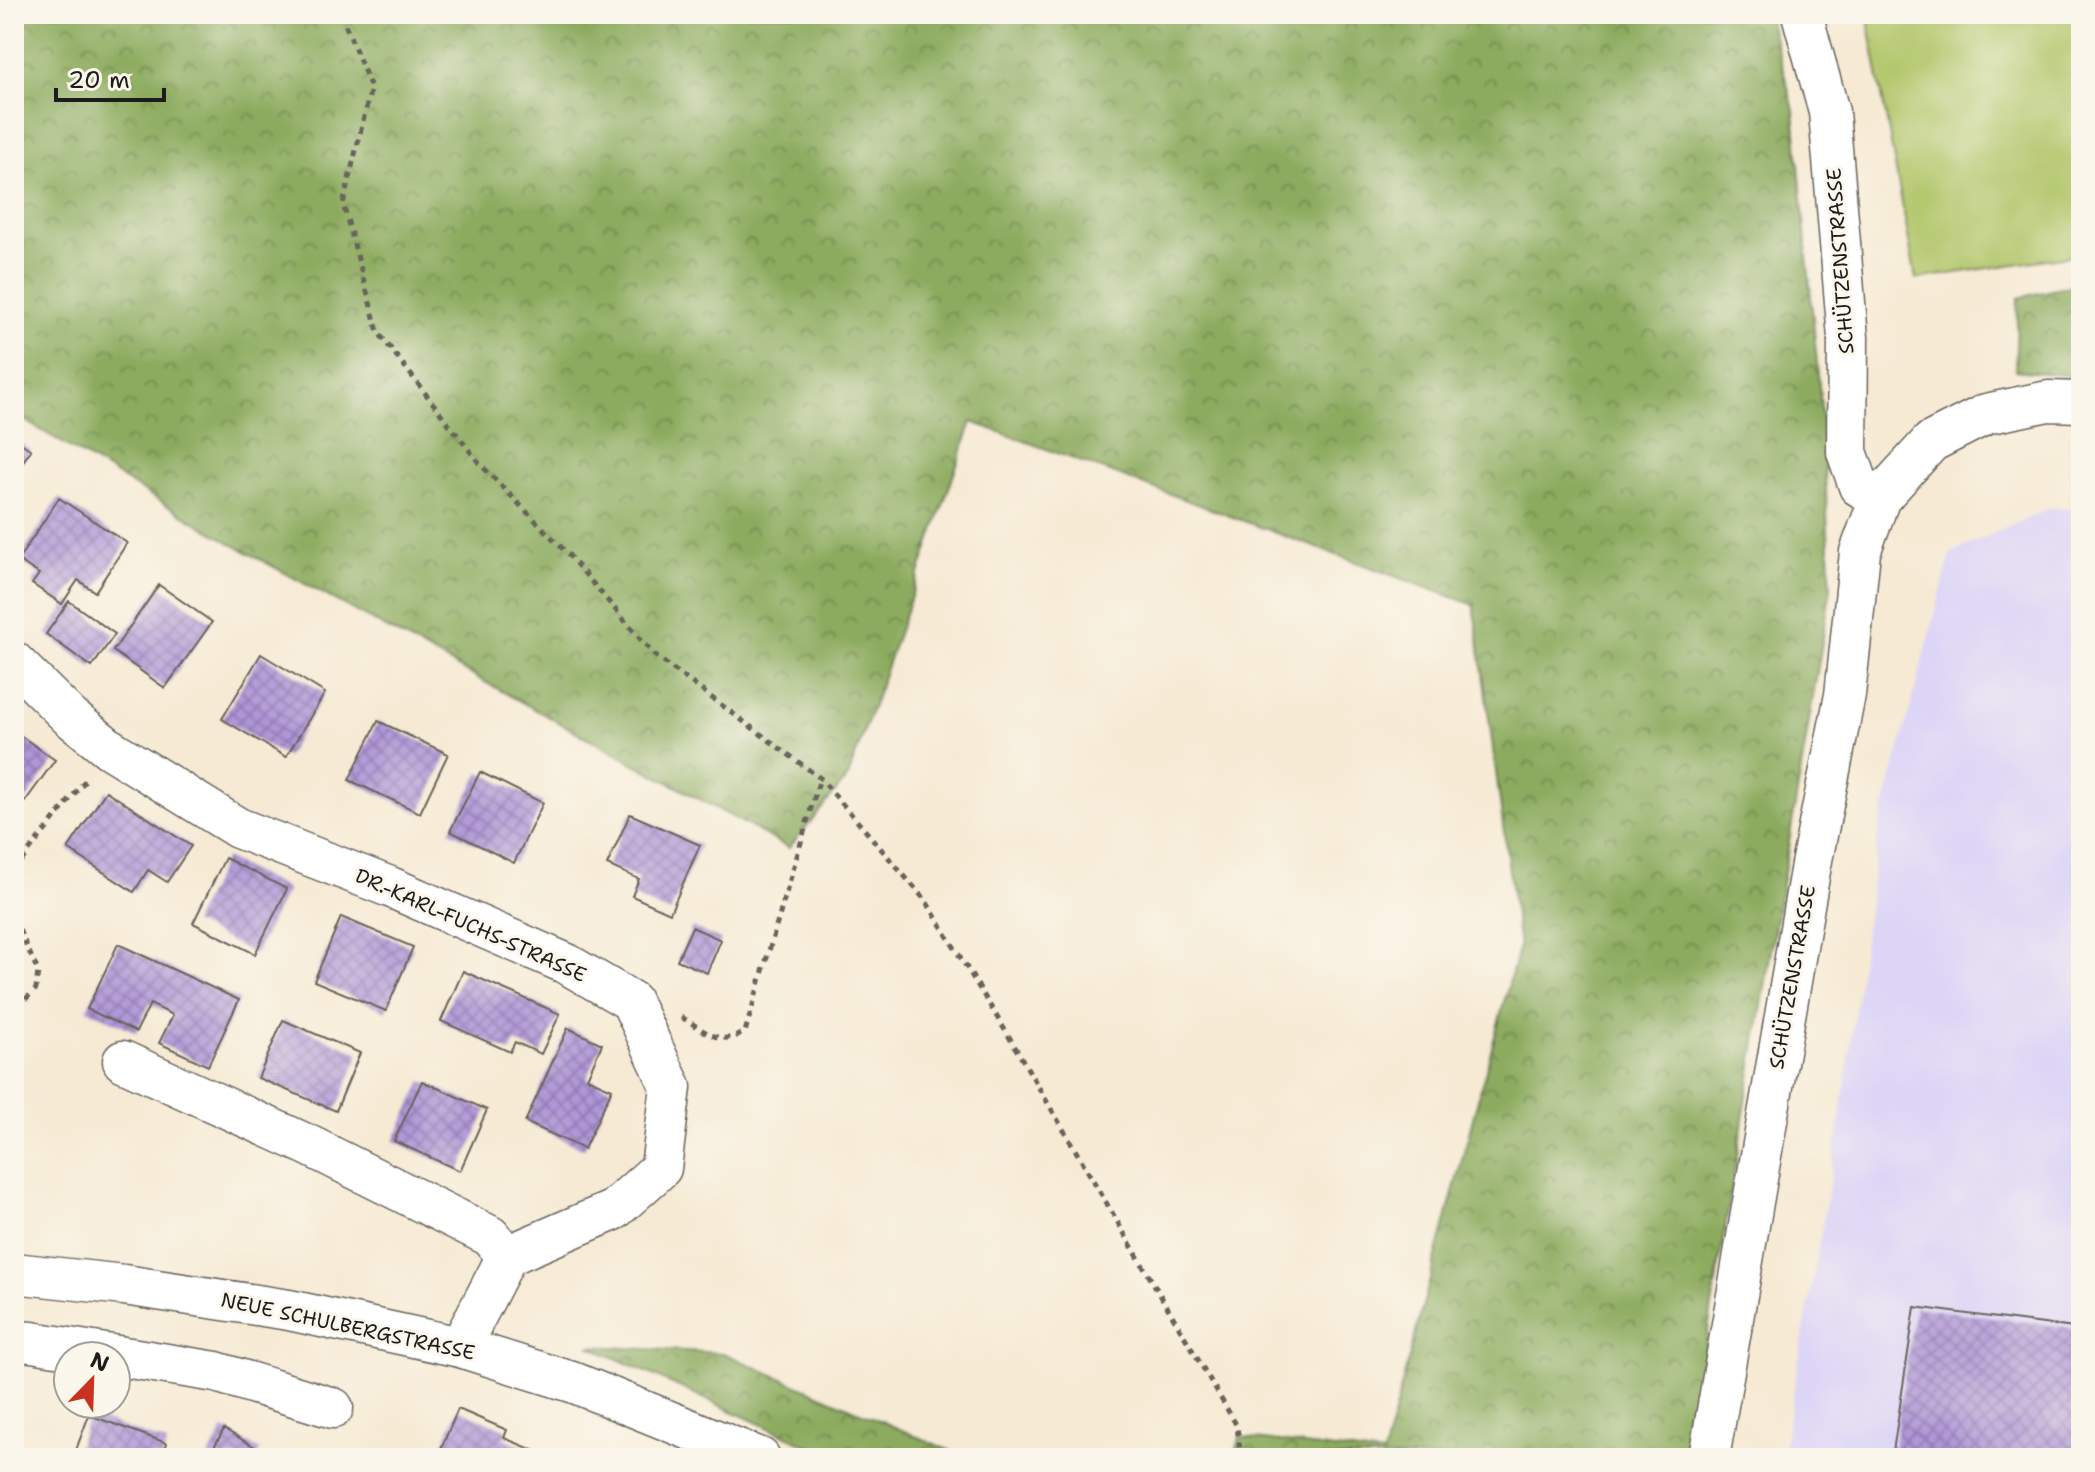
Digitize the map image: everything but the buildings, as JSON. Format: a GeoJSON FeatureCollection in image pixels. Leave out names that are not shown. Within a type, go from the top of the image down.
{"type":"FeatureCollection","features":[{"type":"Feature","properties":{"kind":"street","name":"SCHÜTZENSTRASSE"},"geometry":{"type":"LineString","coordinates":[[1802,14],[1829,112],[1848,338],[1847,452],[1859,486],[1880,498]]}},
{"type":"Feature","properties":{"kind":"street","name":"SCHÜTZENSTRASSE"},"geometry":{"type":"LineString","coordinates":[[1709,1458],[1811,865],[1845,695],[1860,552],[1880,498],[1931,442],[1986,414],[2048,401],[2081,402]]}},
{"type":"Feature","properties":{"kind":"street","name":"DR.-KARL-FUCHS-STRASSE"},"geometry":{"type":"LineString","coordinates":[[14,662],[70,717],[110,749],[238,828],[390,887],[567,964],[631,1001]]}},
{"type":"Feature","properties":{"kind":"street"},"geometry":{"type":"LineString","coordinates":[[460,1347],[507,1256],[614,1210],[661,1168],[671,1087],[631,1001]]}},
{"type":"Feature","properties":{"kind":"street"},"geometry":{"type":"LineString","coordinates":[[123,1061],[310,1146],[490,1236],[507,1256]]}},
{"type":"Feature","properties":{"kind":"street","name":"NEUE SCHULBERGSTRASSE"},"geometry":{"type":"LineString","coordinates":[[14,1273],[124,1285],[289,1310],[460,1347],[575,1383],[760,1458]]}},
{"type":"Feature","properties":{"kind":"street"},"geometry":{"type":"LineString","coordinates":[[14,1341],[216,1372],[333,1408]]}},
{"type":"Feature","properties":{"kind":"path"},"geometry":{"type":"LineString","coordinates":[[341,14],[371,88],[343,204],[378,332],[479,463],[567,553],[654,655],[820,778],[926,901],[1237,1426],[1241,1458]]}},
{"type":"Feature","properties":{"kind":"path"},"geometry":{"type":"LineString","coordinates":[[14,870],[110,749]]}},
{"type":"Feature","properties":{"kind":"path"},"geometry":{"type":"LineString","coordinates":[[631,1001],[683,1017],[713,1037],[733,1039],[745,1032],[820,778]]}},
{"type":"Feature","properties":{"kind":"path"},"geometry":{"type":"LineString","coordinates":[[14,919],[38,971],[36,989],[14,1010]]}},
{"type":"Feature","properties":{"kind":"shaded area"},"geometry":{"type":"Polygon","coordinates":[[[2053,507],[2081,511],[2081,1458],[1782,1458],[1841,1116],[1879,827],[1951,553],[2053,507]]]}},
{"type":"Feature","properties":{"kind":"green space"},"geometry":{"type":"Polygon","coordinates":[[[14,14],[1768,14],[1794,110],[1822,418],[1831,588],[1687,1458],[1234,1458],[1240,1437],[1383,1455],[1519,946],[1474,605],[972,422],[848,777],[789,848],[232,544],[14,414],[14,14]]]}},
{"type":"Feature","properties":{"kind":"green space"},"geometry":{"type":"Polygon","coordinates":[[[1867,14],[2081,14],[2081,254],[1916,279],[1867,14]]]}},
{"type":"Feature","properties":{"kind":"green space"},"geometry":{"type":"Polygon","coordinates":[[[2081,283],[2081,377],[2015,370],[2018,298],[2081,283]]]}},
{"type":"Feature","properties":{"kind":"green space"},"geometry":{"type":"Polygon","coordinates":[[[589,1346],[723,1353],[967,1458],[835,1458],[589,1346]]]}}]}
